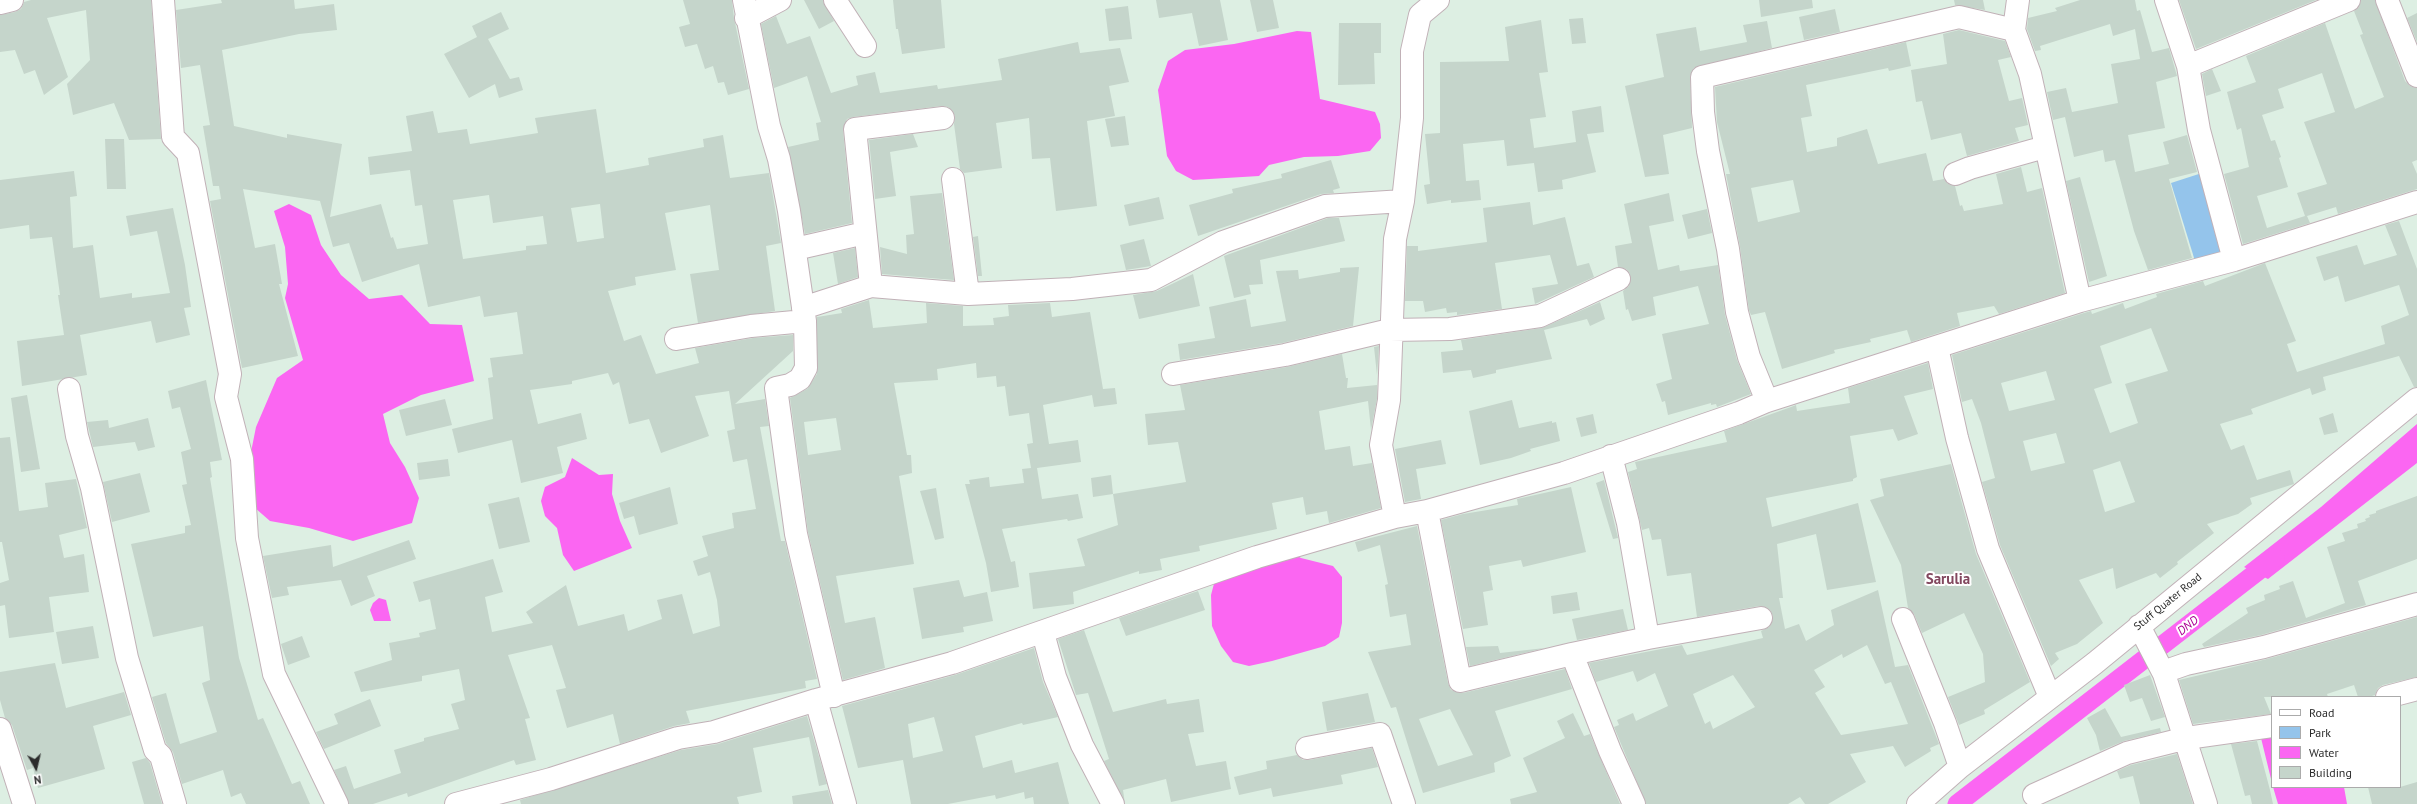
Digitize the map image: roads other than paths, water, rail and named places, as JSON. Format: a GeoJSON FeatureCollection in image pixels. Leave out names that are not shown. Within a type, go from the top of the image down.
{"type":"FeatureCollection","features":[{"type":"Feature","properties":{"kind":"street"},"geometry":{"type":"LineString","coordinates":[[0,3],[12,0]]}},
{"type":"Feature","properties":{"kind":"street"},"geometry":{"type":"LineString","coordinates":[[163,0],[173,137],[188,153],[230,374],[226,397],[242,459],[247,538],[274,674],[337,804]]}},
{"type":"Feature","properties":{"kind":"street"},"geometry":{"type":"LineString","coordinates":[[780,0],[745,9],[769,126],[779,159],[795,249],[804,315],[806,368],[800,379],[776,388],[796,534],[845,804]]}},
{"type":"Feature","properties":{"kind":"street"},"geometry":{"type":"LineString","coordinates":[[835,0],[865,46]]}},
{"type":"Feature","properties":{"kind":"street"},"geometry":{"type":"LineString","coordinates":[[1395,517],[1381,445],[1389,400],[1390,330],[1395,239],[1403,201],[1412,118],[1412,51],[1420,15],[1438,0]]}},
{"type":"Feature","properties":{"kind":"street"},"geometry":{"type":"LineString","coordinates":[[2018,0],[2014,30],[2030,74],[2080,301]]}},
{"type":"Feature","properties":{"kind":"street"},"geometry":{"type":"LineString","coordinates":[[2166,0],[2188,66],[2199,130],[2234,260]]}},
{"type":"Feature","properties":{"kind":"street"},"geometry":{"type":"LineString","coordinates":[[2188,66],[2349,0]]}},
{"type":"Feature","properties":{"kind":"street"},"geometry":{"type":"LineString","coordinates":[[2387,0],[2417,76]]}},
{"type":"Feature","properties":{"kind":"street"},"geometry":{"type":"LineString","coordinates":[[1767,401],[1749,357],[1737,312],[1728,249],[1708,151],[1703,112],[1702,77],[1959,17],[2014,30]]}},
{"type":"Feature","properties":{"kind":"street"},"geometry":{"type":"LineString","coordinates":[[871,286],[855,129],[943,118]]}},
{"type":"Feature","properties":{"kind":"street"},"geometry":{"type":"LineString","coordinates":[[1955,174],[1970,168],[2045,147]]}},
{"type":"Feature","properties":{"kind":"street"},"geometry":{"type":"LineString","coordinates":[[953,179],[968,294]]}},
{"type":"Feature","properties":{"kind":"street"},"geometry":{"type":"LineString","coordinates":[[676,339],[804,315],[871,286],[968,294],[1072,289],[1151,280],[1223,242],[1326,206],[1403,201]]}},
{"type":"Feature","properties":{"kind":"street"},"geometry":{"type":"LineString","coordinates":[[456,804],[482,801],[678,738],[714,732],[825,698],[952,663],[1043,633],[1257,557],[1395,517],[1427,511],[1564,473],[1739,413],[1767,401],[2080,301],[2234,260],[2417,202]]}},
{"type":"Feature","properties":{"kind":"street"},"geometry":{"type":"LineString","coordinates":[[795,249],[865,233]]}},
{"type":"Feature","properties":{"kind":"street"},"geometry":{"type":"LineString","coordinates":[[1173,374],[1284,355],[1390,330],[1450,329],[1540,316],[1619,279]]}},
{"type":"Feature","properties":{"kind":"street"},"geometry":{"type":"LineString","coordinates":[[1937,347],[1956,438],[1988,549],[2050,697]]}},
{"type":"Feature","properties":{"kind":"street"},"geometry":{"type":"LineString","coordinates":[[69,389],[77,436],[92,488],[127,658],[155,750],[161,756],[175,804]]}},
{"type":"Feature","properties":{"kind":"street","name":"Stuff Quater Road"},"geometry":{"type":"LineString","coordinates":[[1918,804],[1960,767],[2139,626],[2417,399]]}},
{"type":"Feature","properties":{"kind":"street"},"geometry":{"type":"LineString","coordinates":[[1611,456],[1628,523],[1648,638]]}},
{"type":"Feature","properties":{"kind":"street"},"geometry":{"type":"LineString","coordinates":[[1427,511],[1460,681],[1572,654],[1648,638],[1762,618]]}},
{"type":"Feature","properties":{"kind":"street"},"geometry":{"type":"LineString","coordinates":[[2164,674],[2166,671],[2186,664],[2272,645],[2417,604]]}},
{"type":"Feature","properties":{"kind":"street"},"geometry":{"type":"LineString","coordinates":[[1903,619],[1945,723],[1960,767]]}},
{"type":"Feature","properties":{"kind":"street"},"geometry":{"type":"LineString","coordinates":[[2139,626],[2164,674],[2186,738],[2206,804]]}},
{"type":"Feature","properties":{"kind":"street"},"geometry":{"type":"LineString","coordinates":[[1043,633],[1055,677],[1082,745],[1113,804]]}},
{"type":"Feature","properties":{"kind":"street"},"geometry":{"type":"LineString","coordinates":[[1572,654],[1610,751],[1634,804]]}},
{"type":"Feature","properties":{"kind":"street"},"geometry":{"type":"LineString","coordinates":[[2391,696],[2417,689]]}},
{"type":"Feature","properties":{"kind":"street"},"geometry":{"type":"LineString","coordinates":[[2034,795],[2126,753],[2186,738],[2271,726]]}},
{"type":"Feature","properties":{"kind":"street"},"geometry":{"type":"LineString","coordinates":[[0,729],[24,804]]}},
{"type":"Feature","properties":{"kind":"street"},"geometry":{"type":"LineString","coordinates":[[1307,748],[1380,734],[1404,804]]}},
{"type":"Feature","properties":{"kind":"water"},"geometry":{"type":"Polygon","coordinates":[[[1297,31],[1311,32],[1320,99],[1375,112],[1380,124],[1381,138],[1370,151],[1338,156],[1304,157],[1269,165],[1259,176],[1193,180],[1176,171],[1167,156],[1158,90],[1168,61],[1185,50],[1234,44],[1297,31]]]}},
{"type":"Feature","properties":{"kind":"water"},"geometry":{"type":"Polygon","coordinates":[[[289,204],[311,215],[321,245],[341,275],[369,299],[402,295],[430,324],[462,325],[474,381],[421,395],[383,414],[390,443],[405,467],[419,498],[412,523],[353,541],[309,528],[270,521],[247,501],[249,462],[256,427],[277,378],[303,360],[285,298],[288,284],[285,247],[274,211],[289,204]]]}},
{"type":"Feature","properties":{"kind":"water"},"geometry":{"type":"Polygon","coordinates":[[[2417,424],[2417,463],[2268,579],[2244,567],[2321,507],[2417,424]]]}},
{"type":"Feature","properties":{"kind":"water"},"geometry":{"type":"Polygon","coordinates":[[[572,458],[599,475],[613,474],[612,494],[620,521],[632,548],[574,571],[563,555],[557,528],[545,516],[541,501],[545,487],[565,477],[572,458]]]}},
{"type":"Feature","properties":{"kind":"water"},"geometry":{"type":"Polygon","coordinates":[[[1291,552],[1301,558],[1333,566],[1342,577],[1342,623],[1339,637],[1325,646],[1272,661],[1249,666],[1233,662],[1221,646],[1212,626],[1211,595],[1215,580],[1291,552]]]}},
{"type":"Feature","properties":{"kind":"water"},"geometry":{"type":"Polygon","coordinates":[[[379,598],[386,600],[391,621],[374,621],[370,610],[373,603],[379,598]]]}},
{"type":"Feature","properties":{"kind":"water"},"geometry":{"type":"Polygon","coordinates":[[[2271,731],[2271,779],[2261,738],[2271,731]]]}},
{"type":"Feature","properties":{"kind":"water"},"geometry":{"type":"Polygon","coordinates":[[[2273,788],[2344,788],[2347,804],[2278,804],[2273,788]]]}},
{"type":"Feature","properties":{"kind":"waterway","name":"DND"},"geometry":{"type":"LineString","coordinates":[[1957,804],[2275,558]]}},
{"type":"Feature","properties":{"kind":"district","name":"Sarulia"},"geometry":{"type":"Point","coordinates":[1948,580]}}]}
